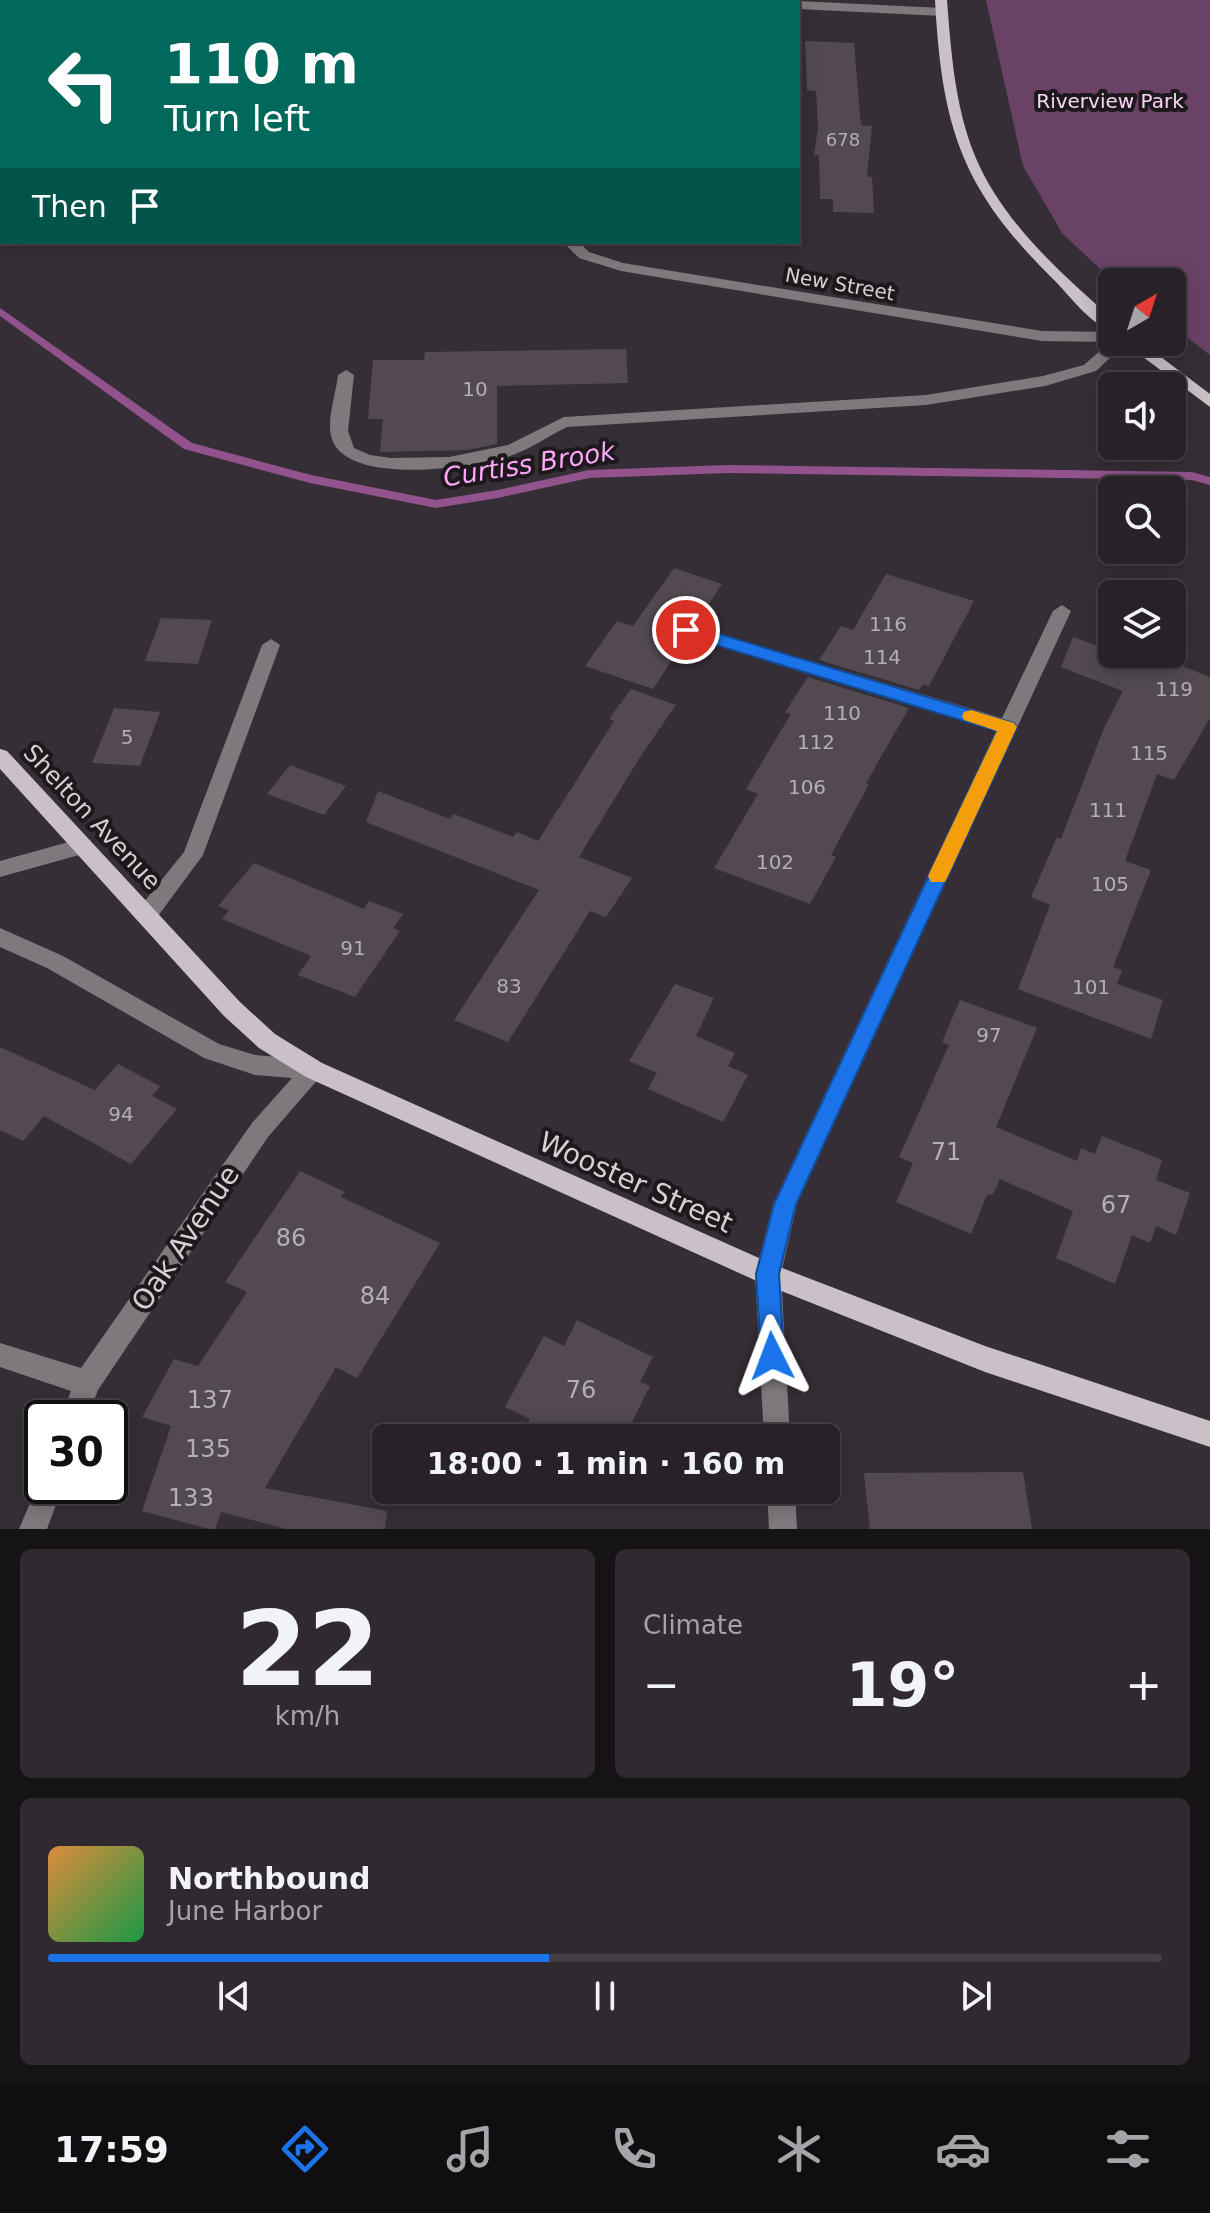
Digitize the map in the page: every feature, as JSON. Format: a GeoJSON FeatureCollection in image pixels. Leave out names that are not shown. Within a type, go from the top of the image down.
{"type":"FeatureCollection","features":[{"type":"Feature","properties":{"kind":"main road"},"geometry":{"type":"LineString","coordinates":[[941,6],[948,79],[969,158],[990,194],[1024,239],[1098,314]]}},
{"type":"Feature","properties":{"kind":"main road"},"geometry":{"type":"LineString","coordinates":[[1149,356],[1210,402]]}},
{"type":"Feature","properties":{"kind":"main road","name":"Shelton Avenue"},"geometry":{"type":"LineString","coordinates":[[0,756],[147,914]]}},
{"type":"Feature","properties":{"kind":"main road","name":"Wooster Street"},"geometry":{"type":"LineString","coordinates":[[147,914],[232,1009],[267,1041],[314,1070],[768,1274],[985,1359],[1210,1434]]}},
{"type":"Feature","properties":{"kind":"street"},"geometry":{"type":"LineString","coordinates":[[800,5],[941,6]]}},
{"type":"Feature","properties":{"kind":"street","name":"New Street"},"geometry":{"type":"LineString","coordinates":[[572,244],[584,255],[621,267],[1042,336],[1098,337]]}},
{"type":"Feature","properties":{"kind":"street"},"geometry":{"type":"LineString","coordinates":[[346,375],[340,439],[348,453],[371,462],[401,465],[492,455],[514,449],[538,433],[564,422],[926,400],[1045,381],[1090,368],[1103,356]]}},
{"type":"Feature","properties":{"kind":"street"},"geometry":{"type":"LineString","coordinates":[[776,1424],[768,1274],[785,1204],[1062,611]]}},
{"type":"Feature","properties":{"kind":"street"},"geometry":{"type":"LineString","coordinates":[[686,630],[1008,727]]}},
{"type":"Feature","properties":{"kind":"street"},"geometry":{"type":"LineString","coordinates":[[147,914],[193,855],[271,645]]}},
{"type":"Feature","properties":{"kind":"street"},"geometry":{"type":"LineString","coordinates":[[0,869],[83,846]]}},
{"type":"Feature","properties":{"kind":"street","name":"Wooster Street"},"geometry":{"type":"LineString","coordinates":[[0,937],[55,962],[212,1051],[255,1065],[314,1070]]}},
{"type":"Feature","properties":{"kind":"street","name":"Oak Avenue"},"geometry":{"type":"LineString","coordinates":[[81,1400],[87,1383],[260,1130],[314,1070]]}},
{"type":"Feature","properties":{"kind":"street"},"geometry":{"type":"LineString","coordinates":[[0,1355],[87,1383]]}},
{"type":"Feature","properties":{"kind":"street"},"geometry":{"type":"LineString","coordinates":[[33,1529],[42,1504]]}},
{"type":"Feature","properties":{"kind":"street"},"geometry":{"type":"LineString","coordinates":[[782,1504],[783,1529]]}},
{"type":"Feature","properties":{"kind":"green space","name":"Riverview Park"},"geometry":{"type":"Polygon","coordinates":[[[986,0],[1210,0],[1210,355],[1186,337],[1186,268],[1099,268],[1062,233],[1023,166],[986,0]]]}},
{"type":"Feature","properties":{"kind":"building"},"geometry":{"type":"Polygon","coordinates":[[[805,41],[854,43],[861,125],[872,126],[867,176],[872,177],[874,213],[833,212],[833,199],[820,199],[819,155],[814,155],[818,128],[816,91],[807,90],[805,41]]]}},
{"type":"Feature","properties":{"kind":"building"},"geometry":{"type":"Polygon","coordinates":[[[626,349],[628,383],[497,386],[497,444],[467,450],[380,452],[383,419],[368,419],[373,360],[424,360],[425,352],[626,349]]]}},
{"type":"Feature","properties":{"kind":"building"},"geometry":{"type":"Polygon","coordinates":[[[674,568],[722,584],[696,624],[684,622],[674,629],[676,635],[686,639],[653,689],[585,666],[617,621],[633,626],[674,568]]]}},
{"type":"Feature","properties":{"kind":"building"},"geometry":{"type":"Polygon","coordinates":[[[886,574],[974,601],[929,686],[923,684],[919,690],[819,660],[841,626],[853,630],[886,574]]]}},
{"type":"Feature","properties":{"kind":"building"},"geometry":{"type":"Polygon","coordinates":[[[161,618],[212,620],[198,664],[145,661],[161,618]]]}},
{"type":"Feature","properties":{"kind":"building"},"geometry":{"type":"Polygon","coordinates":[[[1073,637],[1098,646],[1098,668],[1186,668],[1210,677],[1210,718],[1174,780],[1157,774],[1125,861],[1151,870],[1113,967],[1122,970],[1117,984],[1163,1000],[1151,1039],[1018,989],[1050,905],[1031,897],[1057,837],[1061,839],[1104,728],[1123,691],[1061,667],[1073,637]]]}},
{"type":"Feature","properties":{"kind":"building"},"geometry":{"type":"Polygon","coordinates":[[[808,677],[909,708],[866,783],[869,784],[831,855],[836,857],[810,904],[714,868],[758,794],[746,789],[791,714],[785,712],[808,677]]]}},
{"type":"Feature","properties":{"kind":"building"},"geometry":{"type":"Polygon","coordinates":[[[631,689],[676,705],[579,857],[632,878],[606,917],[590,911],[508,1042],[454,1020],[539,890],[366,822],[378,791],[450,819],[454,814],[513,837],[517,832],[538,841],[614,721],[609,719],[631,689]]]}},
{"type":"Feature","properties":{"kind":"building"},"geometry":{"type":"Polygon","coordinates":[[[114,708],[160,712],[140,766],[92,763],[114,708]]]}},
{"type":"Feature","properties":{"kind":"building"},"geometry":{"type":"Polygon","coordinates":[[[290,765],[346,786],[324,815],[267,794],[290,765]]]}},
{"type":"Feature","properties":{"kind":"building"},"geometry":{"type":"Polygon","coordinates":[[[254,863],[364,909],[369,901],[403,914],[393,928],[400,931],[355,997],[298,975],[311,956],[222,919],[229,910],[218,906],[254,863]]]}},
{"type":"Feature","properties":{"kind":"building"},"geometry":{"type":"Polygon","coordinates":[[[675,984],[714,998],[696,1036],[735,1053],[728,1066],[748,1075],[723,1122],[648,1089],[657,1073],[629,1061],[675,984]]]}},
{"type":"Feature","properties":{"kind":"building"},"geometry":{"type":"Polygon","coordinates":[[[960,1000],[1037,1028],[996,1127],[1077,1161],[1081,1148],[1095,1154],[1102,1136],[1162,1160],[1156,1180],[1190,1193],[1176,1235],[1156,1226],[1150,1243],[1132,1235],[1115,1284],[1056,1258],[1073,1211],[1000,1179],[993,1194],[987,1195],[971,1234],[896,1202],[913,1163],[899,1157],[949,1045],[942,1042],[960,1000]]]}},
{"type":"Feature","properties":{"kind":"building"},"geometry":{"type":"Polygon","coordinates":[[[0,1047],[95,1090],[118,1064],[160,1086],[152,1096],[177,1109],[131,1164],[44,1116],[23,1141],[0,1130],[0,1047]]]}},
{"type":"Feature","properties":{"kind":"building"},"geometry":{"type":"Polygon","coordinates":[[[300,1171],[345,1192],[341,1197],[440,1243],[357,1378],[336,1367],[265,1488],[387,1511],[385,1529],[287,1529],[221,1512],[215,1529],[209,1529],[142,1511],[171,1426],[142,1417],[174,1359],[198,1366],[247,1292],[225,1282],[300,1171]]]}},
{"type":"Feature","properties":{"kind":"building"},"geometry":{"type":"Polygon","coordinates":[[[577,1320],[653,1357],[640,1382],[650,1386],[631,1424],[527,1424],[530,1419],[505,1407],[544,1336],[564,1346],[577,1320]]]}},
{"type":"Feature","properties":{"kind":"building"},"geometry":{"type":"Polygon","coordinates":[[[1023,1472],[1032,1529],[870,1529],[864,1473],[1023,1472]]]}},
{"type":"Feature","properties":{"kind":"waterway","name":"Curtiss Brook"},"geometry":{"type":"LineString","coordinates":[[0,311],[188,446],[310,479],[436,504],[589,474],[729,469],[1192,476],[1210,481]]}},
{"type":"Feature","properties":{"kind":"slow traffic"},"geometry":{"type":"LineString","coordinates":[[938,876],[1008,727],[971,716]]}},
{"type":"Feature","properties":{"kind":"route"},"geometry":{"type":"LineString","coordinates":[[686,630],[1008,727],[785,1204],[768,1274],[772,1356]]}}]}
